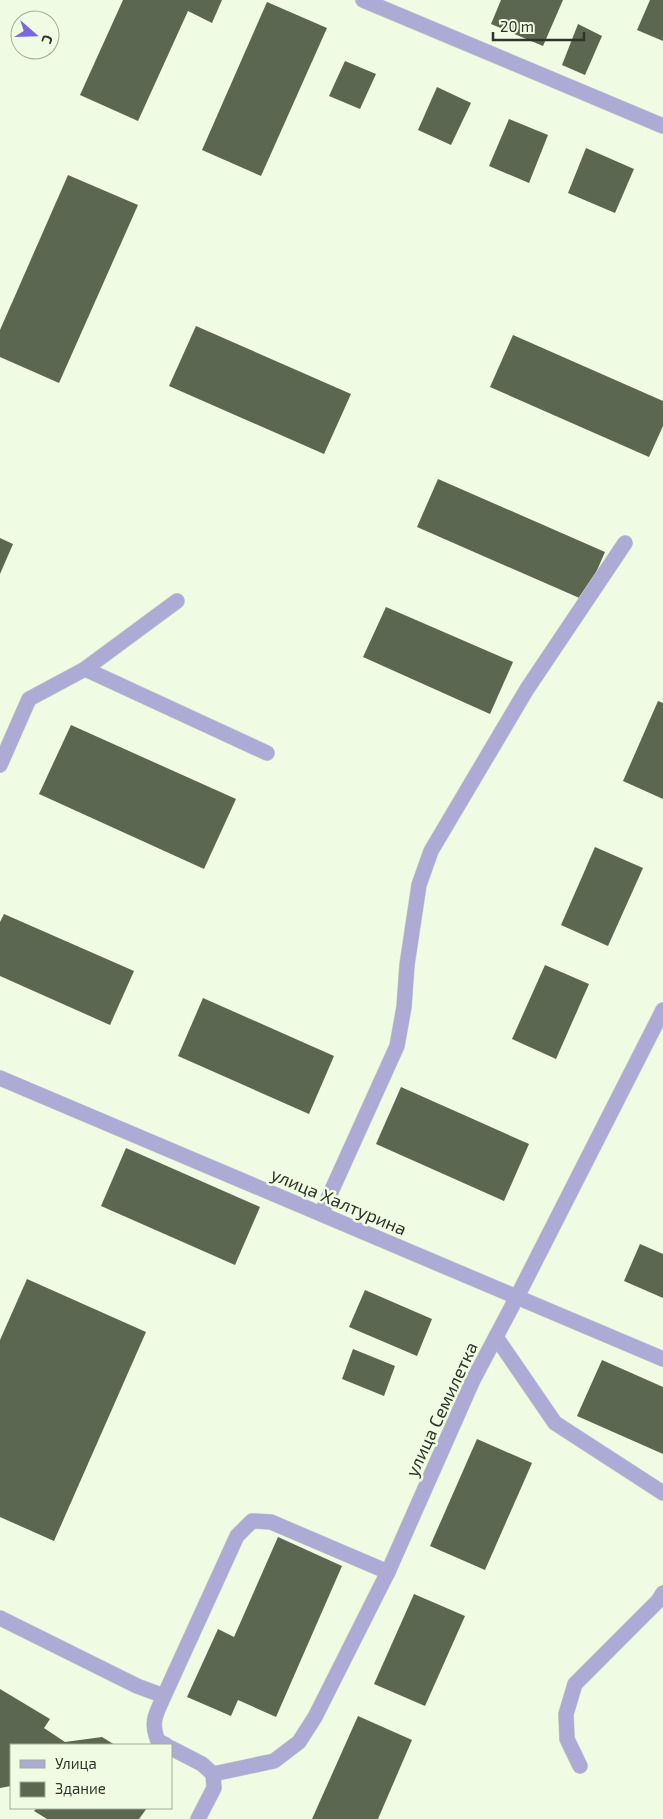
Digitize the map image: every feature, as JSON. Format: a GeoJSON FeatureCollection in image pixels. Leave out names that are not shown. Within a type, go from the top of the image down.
{"type":"FeatureCollection","features":[{"type":"Feature","properties":{"kind":"street"},"geometry":{"type":"LineString","coordinates":[[363,0],[663,126]]}},
{"type":"Feature","properties":{"kind":"street"},"geometry":{"type":"LineString","coordinates":[[320,1214],[397,1046],[404,1007],[407,965],[418,885],[431,851],[527,689],[625,543]]}},
{"type":"Feature","properties":{"kind":"street"},"geometry":{"type":"LineString","coordinates":[[0,765],[29,699],[85,669],[177,601]]}},
{"type":"Feature","properties":{"kind":"street"},"geometry":{"type":"LineString","coordinates":[[85,669],[267,753]]}},
{"type":"Feature","properties":{"kind":"street","name":"улица Семилетка"},"geometry":{"type":"LineString","coordinates":[[213,1774],[274,1761],[299,1742],[315,1717],[388,1572],[473,1380],[663,1010]]}},
{"type":"Feature","properties":{"kind":"street","name":"улица Халтурина"},"geometry":{"type":"LineString","coordinates":[[0,1078],[663,1359]]}},
{"type":"Feature","properties":{"kind":"street"},"geometry":{"type":"LineString","coordinates":[[496,1337],[555,1423],[663,1493]]}},
{"type":"Feature","properties":{"kind":"street"},"geometry":{"type":"LineString","coordinates":[[164,1744],[158,1741],[153,1730],[155,1716],[237,1536],[252,1520],[271,1522],[388,1572]]}},
{"type":"Feature","properties":{"kind":"street"},"geometry":{"type":"LineString","coordinates":[[580,1766],[567,1740],[566,1714],[575,1684],[658,1601],[663,1593]]}},
{"type":"Feature","properties":{"kind":"street"},"geometry":{"type":"LineString","coordinates":[[0,1618],[137,1686],[164,1696]]}},
{"type":"Feature","properties":{"kind":"street"},"geometry":{"type":"LineString","coordinates":[[172,1749],[202,1764],[213,1774],[214,1788],[198,1819]]}},
{"type":"Feature","properties":{"kind":"building"},"geometry":{"type":"Polygon","coordinates":[[[123,0],[222,0],[212,23],[188,11],[138,121],[80,95],[123,0]]]}},
{"type":"Feature","properties":{"kind":"building"},"geometry":{"type":"Polygon","coordinates":[[[501,0],[563,0],[543,46],[491,24],[501,0]]]}},
{"type":"Feature","properties":{"kind":"building"},"geometry":{"type":"Polygon","coordinates":[[[650,0],[663,0],[663,41],[637,30],[650,0]]]}},
{"type":"Feature","properties":{"kind":"building"},"geometry":{"type":"Polygon","coordinates":[[[267,2],[327,28],[261,176],[202,150],[267,2]]]}},
{"type":"Feature","properties":{"kind":"building"},"geometry":{"type":"Polygon","coordinates":[[[578,24],[602,36],[585,75],[562,65],[578,24]]]}},
{"type":"Feature","properties":{"kind":"building"},"geometry":{"type":"Polygon","coordinates":[[[345,61],[376,74],[360,109],[329,96],[345,61]]]}},
{"type":"Feature","properties":{"kind":"building"},"geometry":{"type":"Polygon","coordinates":[[[437,87],[471,103],[451,145],[418,130],[437,87]]]}},
{"type":"Feature","properties":{"kind":"building"},"geometry":{"type":"Polygon","coordinates":[[[509,119],[548,135],[529,183],[489,166],[509,119]]]}},
{"type":"Feature","properties":{"kind":"building"},"geometry":{"type":"Polygon","coordinates":[[[586,148],[634,169],[615,213],[568,193],[586,148]]]}},
{"type":"Feature","properties":{"kind":"building"},"geometry":{"type":"Polygon","coordinates":[[[68,175],[138,205],[59,383],[0,357],[0,330],[68,175]]]}},
{"type":"Feature","properties":{"kind":"building"},"geometry":{"type":"Polygon","coordinates":[[[196,326],[351,394],[324,454],[169,386],[196,326]]]}},
{"type":"Feature","properties":{"kind":"building"},"geometry":{"type":"Polygon","coordinates":[[[513,335],[663,401],[663,426],[649,457],[490,387],[513,335]]]}},
{"type":"Feature","properties":{"kind":"building"},"geometry":{"type":"Polygon","coordinates":[[[438,479],[605,552],[584,600],[417,527],[438,479]]]}},
{"type":"Feature","properties":{"kind":"building"},"geometry":{"type":"Polygon","coordinates":[[[0,538],[13,544],[0,574],[0,538]]]}},
{"type":"Feature","properties":{"kind":"building"},"geometry":{"type":"Polygon","coordinates":[[[386,607],[513,662],[490,714],[363,657],[386,607]]]}},
{"type":"Feature","properties":{"kind":"building"},"geometry":{"type":"Polygon","coordinates":[[[658,701],[663,703],[663,799],[623,781],[658,701]]]}},
{"type":"Feature","properties":{"kind":"building"},"geometry":{"type":"Polygon","coordinates":[[[71,725],[236,799],[204,869],[39,794],[71,725]]]}},
{"type":"Feature","properties":{"kind":"building"},"geometry":{"type":"Polygon","coordinates":[[[595,847],[643,868],[608,946],[561,925],[595,847]]]}},
{"type":"Feature","properties":{"kind":"building"},"geometry":{"type":"Polygon","coordinates":[[[4,914],[134,971],[110,1025],[0,976],[0,922],[4,914]]]}},
{"type":"Feature","properties":{"kind":"building"},"geometry":{"type":"Polygon","coordinates":[[[545,965],[589,984],[556,1059],[512,1039],[545,965]]]}},
{"type":"Feature","properties":{"kind":"building"},"geometry":{"type":"Polygon","coordinates":[[[203,998],[334,1056],[309,1114],[178,1056],[203,998]]]}},
{"type":"Feature","properties":{"kind":"building"},"geometry":{"type":"Polygon","coordinates":[[[401,1087],[529,1144],[504,1201],[376,1144],[401,1087]]]}},
{"type":"Feature","properties":{"kind":"building"},"geometry":{"type":"Polygon","coordinates":[[[126,1148],[260,1207],[235,1265],[101,1206],[126,1148]]]}},
{"type":"Feature","properties":{"kind":"building"},"geometry":{"type":"Polygon","coordinates":[[[640,1244],[663,1254],[663,1298],[624,1281],[640,1244]]]}},
{"type":"Feature","properties":{"kind":"building"},"geometry":{"type":"Polygon","coordinates":[[[27,1279],[146,1332],[54,1541],[0,1517],[0,1340],[27,1279]]]}},
{"type":"Feature","properties":{"kind":"building"},"geometry":{"type":"Polygon","coordinates":[[[365,1290],[432,1319],[417,1356],[349,1327],[365,1290]]]}},
{"type":"Feature","properties":{"kind":"building"},"geometry":{"type":"Polygon","coordinates":[[[353,1349],[395,1366],[384,1396],[342,1379],[353,1349]]]}},
{"type":"Feature","properties":{"kind":"building"},"geometry":{"type":"Polygon","coordinates":[[[602,1360],[663,1387],[663,1454],[577,1416],[602,1360]]]}},
{"type":"Feature","properties":{"kind":"building"},"geometry":{"type":"Polygon","coordinates":[[[477,1439],[532,1463],[485,1570],[430,1546],[477,1439]]]}},
{"type":"Feature","properties":{"kind":"building"},"geometry":{"type":"Polygon","coordinates":[[[278,1537],[342,1566],[276,1717],[238,1700],[231,1716],[187,1697],[218,1629],[234,1637],[278,1537]]]}},
{"type":"Feature","properties":{"kind":"building"},"geometry":{"type":"Polygon","coordinates":[[[414,1594],[465,1616],[425,1706],[374,1684],[414,1594]]]}},
{"type":"Feature","properties":{"kind":"building"},"geometry":{"type":"Polygon","coordinates":[[[0,1689],[50,1719],[44,1728],[65,1742],[102,1737],[113,1744],[10,1744],[10,1786],[0,1788],[0,1689]]]}},
{"type":"Feature","properties":{"kind":"building"},"geometry":{"type":"Polygon","coordinates":[[[358,1716],[412,1740],[378,1819],[312,1819],[358,1716]]]}},
{"type":"Feature","properties":{"kind":"building"},"geometry":{"type":"Polygon","coordinates":[[[36,1809],[146,1809],[139,1819],[47,1819],[34,1811],[36,1809]]]}}]}
